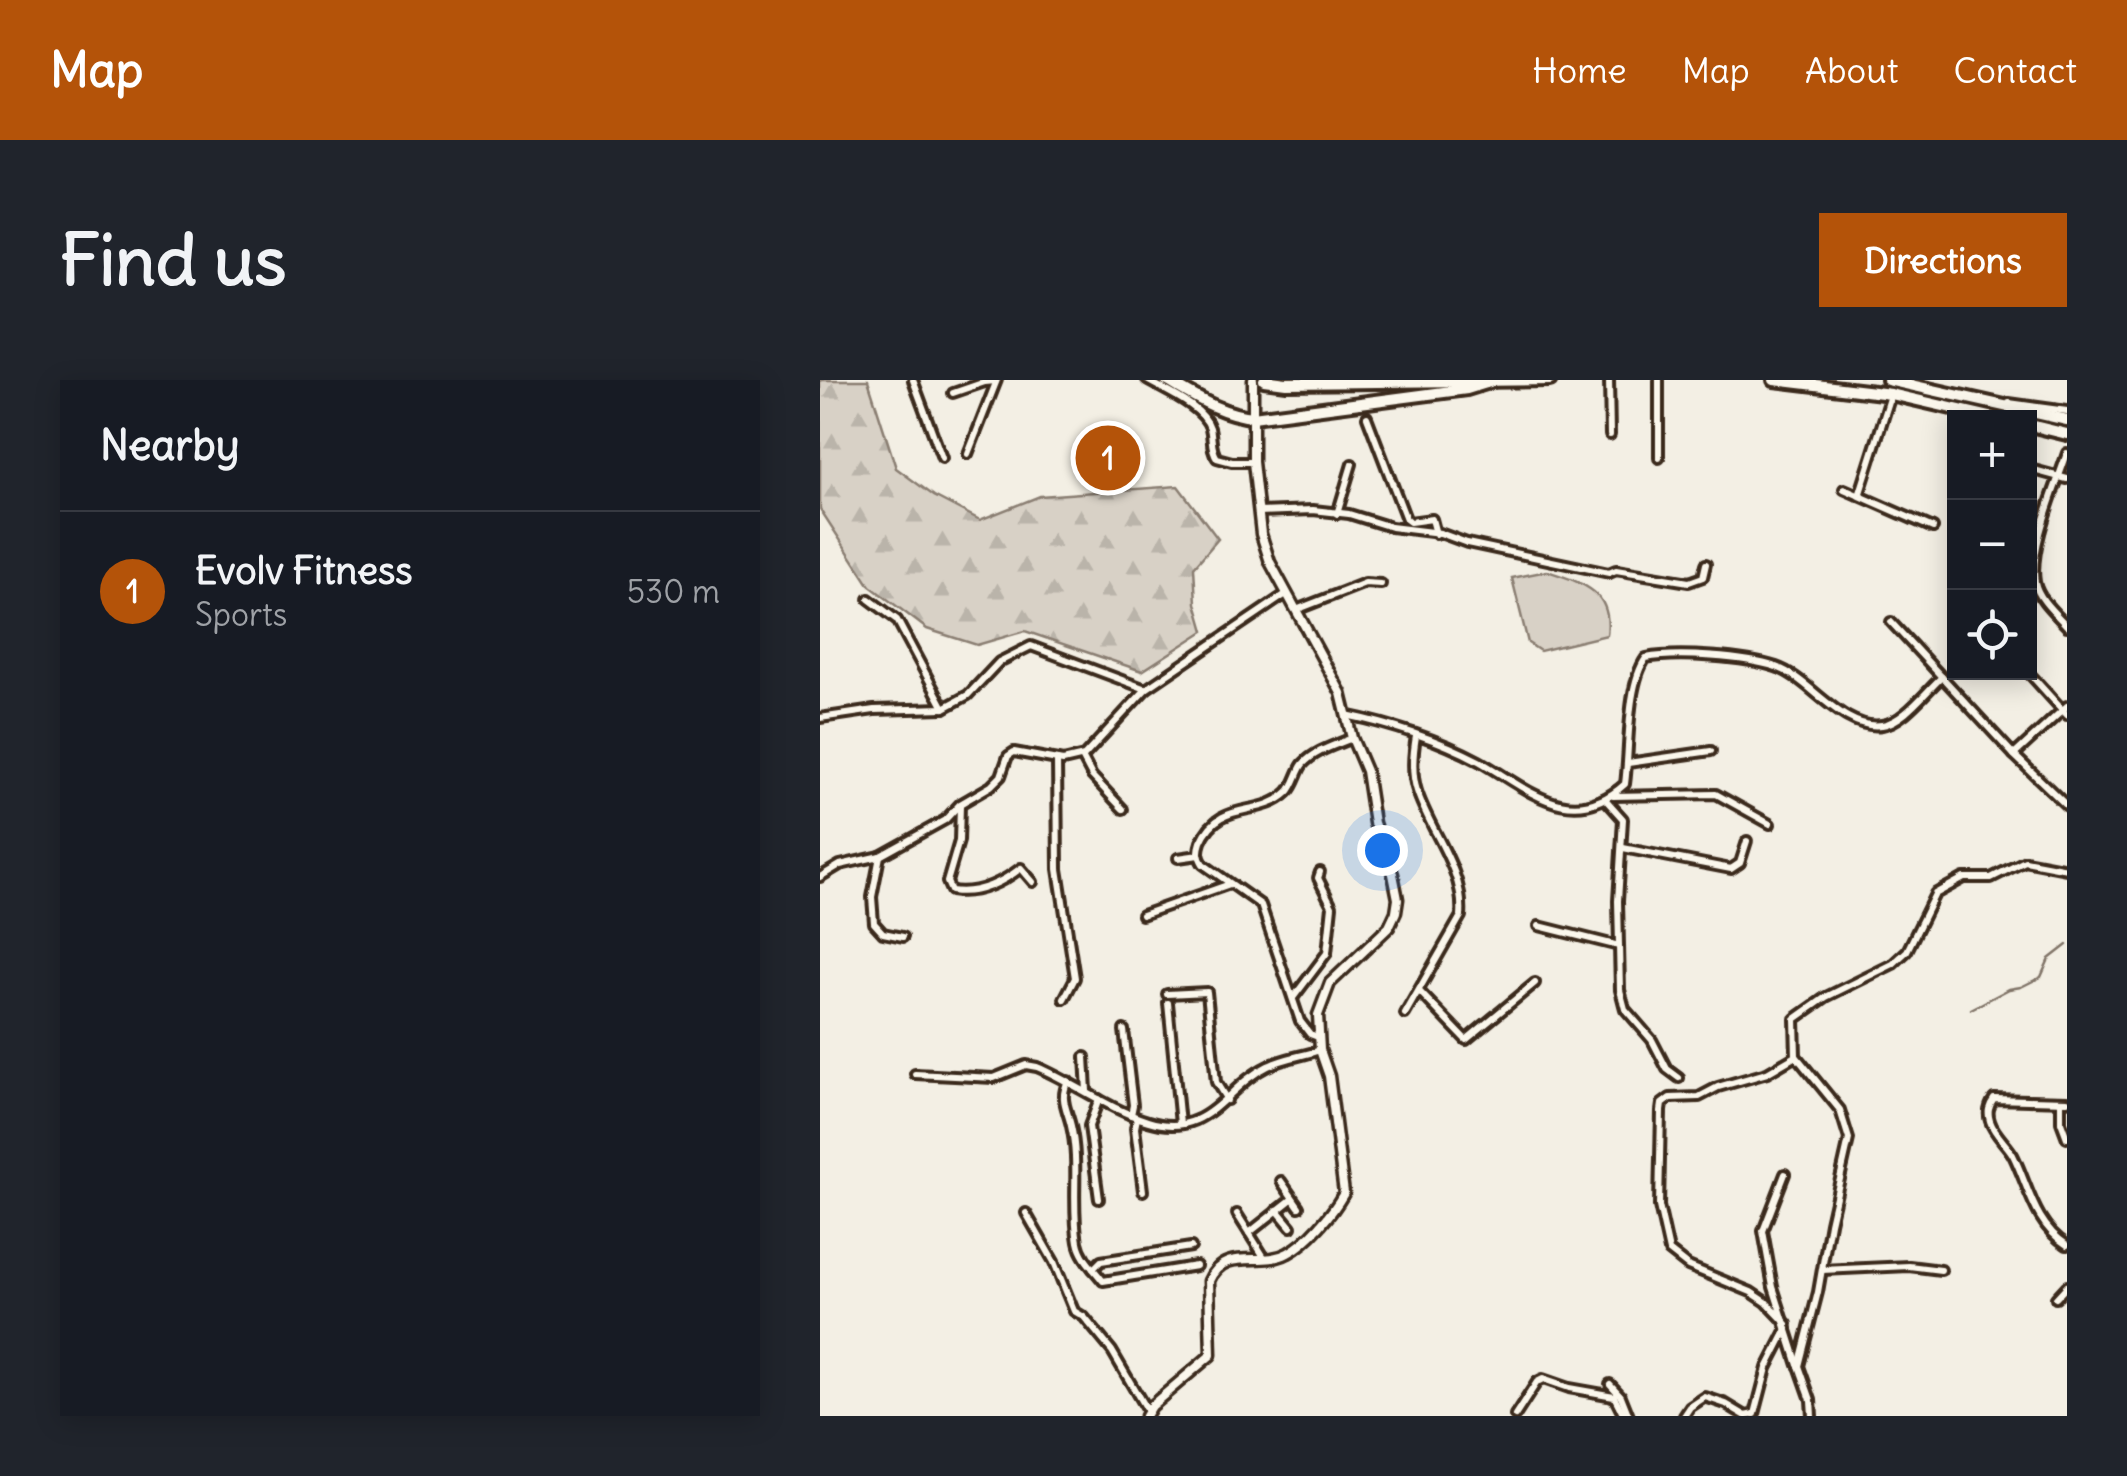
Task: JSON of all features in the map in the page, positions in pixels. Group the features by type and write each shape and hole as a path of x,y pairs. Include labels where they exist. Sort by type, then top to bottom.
{"main road":[{"path":"1166,380 1208,404 1253,418 1467,389 1493,381"},
{"path":"1264,380 1550,380"},
{"path":"1774,380 1891,394 1961,410"},
{"path":"1888,380 2067,420"},
{"path":"2037,427 2067,434"}],"street":[{"path":"912,380 942,458"},
{"path":"1147,380 1201,414 1211,430 1216,458 1253,462"},
{"path":"1026,1213 1054,1262 1074,1310 1112,1351 1146,1413 1211,1354 1209,1281 1214,1270 1230,1260 1282,1256 1293,1251 1332,1212 1346,1188 1329,1076 1320,1050 1318,1015 1330,983 1389,926 1398,899 1374,823 1366,771 1352,738 1341,694 1270,562 1258,512 1253,462 1253,380"},
{"path":"1609,380 1610,435"},
{"path":"1659,380 1659,458"},
{"path":"954,393 996,381 968,454"},
{"path":"1859,496 1891,394"},
{"path":"1994,403 2067,411"},
{"path":"1367,417 1406,519 1432,519 1436,534"},
{"path":"2067,453 2063,478 2036,553 2035,584 2067,626"},
{"path":"1337,514 1352,464"},
{"path":"2037,471 2063,478"},
{"path":"1844,489 1933,528"},
{"path":"1258,512 1313,510 1348,514 1391,527 1609,574 1616,570 1689,582 1703,577 1706,564"},
{"path":"1296,610 1365,583 1381,584"},
{"path":"820,877 840,865 880,856 945,820 960,804 991,786 1014,752 1071,762 1082,757 1146,690 1286,594"},
{"path":"869,600 896,620 944,708"},
{"path":"1891,622 2014,755 2067,806"},
{"path":"820,718 874,710 944,708 968,695 999,662 1031,646 1146,690"},
{"path":"1609,798 1625,784 1632,704 1639,667 1646,658 1662,654 1721,658 1777,667 1848,717 1880,726 1895,721 1942,677"},
{"path":"2014,755 2066,710 2036,680"},
{"path":"1346,716 1416,736 1478,762 1540,798 1579,806 1609,798 1716,794 1770,824"},
{"path":"1405,1014 1460,916 1462,898 1447,854 1416,790 1412,761 1416,736"},
{"path":"1318,1037 1310,1034 1300,1020 1261,905 1203,864 1199,847 1207,830 1224,814 1262,806 1288,792 1302,766 1316,753 1352,738"},
{"path":"1628,762 1711,751"},
{"path":"1082,757 1092,776 1123,809"},
{"path":"1057,760 1058,869 1075,978 1064,999"},
{"path":"1609,798 1623,820 1618,902 1620,990 1625,1009 1652,1040 1668,1070 1679,1078"},
{"path":"960,804 958,841 947,882 951,890 965,893 990,886 1021,868 1033,882"},
{"path":"1623,848 1730,869 1740,863 1748,840"},
{"path":"1178,858 1199,855"},
{"path":"880,856 872,897 874,923 883,932 903,937"},
{"path":"1799,1366 1849,1140 1840,1110 1796,1056 1795,1019 1826,996 1893,964 1907,951 1934,894 1964,878 1991,878 2024,860 2067,870"},
{"path":"1293,998 1327,953 1333,913 1318,878 1320,872"},
{"path":"1142,915 1232,883"},
{"path":"1540,926 1618,946"},
{"path":"1420,992 1466,1040 1535,983"},
{"path":"1180,1124 1168,998 1208,992 1216,1082 1227,1100"},
{"path":"1124,1030 1143,1191"},
{"path":"915,1074 994,1078 1026,1065 1037,1066 1134,1116 1166,1126 1214,1111 1268,1066 1320,1050"},
{"path":"1788,1326 1751,1292 1688,1266 1670,1251 1658,1206 1662,1109 1670,1098 1699,1097 1718,1087 1767,1073 1796,1056"},
{"path":"1085,1057 1088,1092"},
{"path":"1068,1082 1062,1097 1077,1171 1078,1243 1082,1255 1103,1281 1196,1266"},
{"path":"1098,1199 1089,1126 1099,1099"},
{"path":"2067,1138 2061,1122 2064,1101 1994,1099 1988,1110 1990,1124 2012,1155 2034,1208 2067,1244"},
{"path":"1785,1174 1763,1231 1773,1287 1811,1400 1812,1416"},
{"path":"1281,1182 1298,1207"},
{"path":"1249,1233 1292,1199"},
{"path":"1277,1210 1292,1227"},
{"path":"1237,1214 1264,1256"},
{"path":"1093,1269 1102,1260 1191,1247"},
{"path":"1822,1270 1909,1266 1941,1270"},
{"path":"2056,1298 2067,1286"},
{"path":"1684,1416 1706,1397 1746,1416 1755,1414 1767,1368 1788,1326"},
{"path":"1514,1416 1543,1379 1614,1396 1627,1416"},
{"path":"1610,1384 1621,1396 1627,1416"}],"green space":[{"path":"820,380 868,380 896,468 934,496 980,520 1040,496 1178,486 1218,539 1194,567 1196,603 1204,631 1142,671 1025,631 977,645 927,629 870,586 820,509"},
{"path":"1547,571 1593,591 1605,608 1607,635 1540,651 1528,643 1512,578"}],"waterway":[{"path":"1971,1009 2041,977 2049,959 2067,945"}],"place":[{"name":"Evolv Fitness","path":"1108,458"}]}
